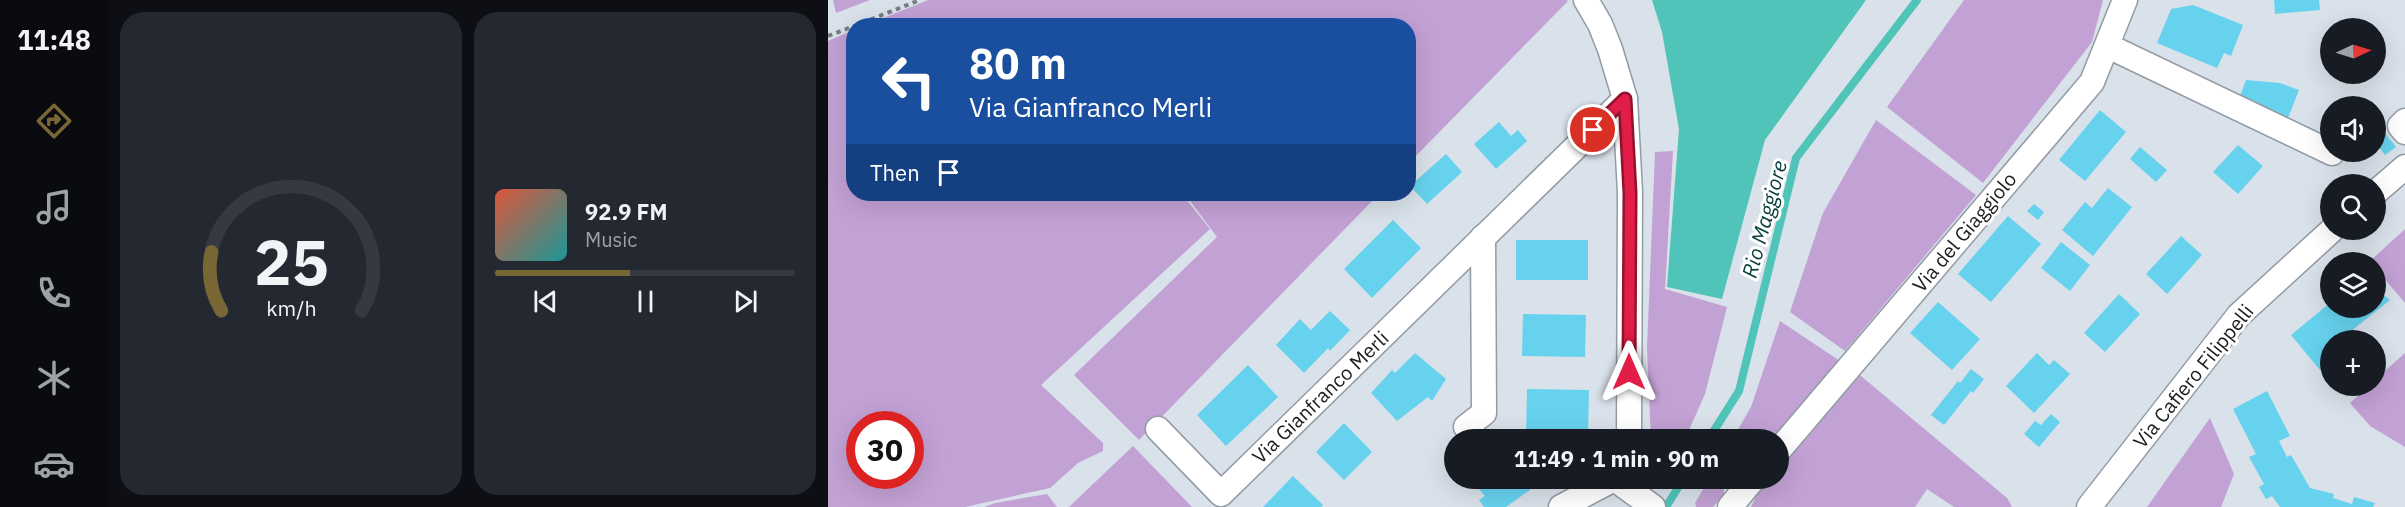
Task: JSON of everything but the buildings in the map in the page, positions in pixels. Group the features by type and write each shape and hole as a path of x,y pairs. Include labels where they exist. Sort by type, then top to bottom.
{"street":[{"path":"1586,0 1610,48 1625,99 1630,193 1629,429"},
{"name":"Via del Giaggiolo","path":"1789,438 2092,82 2125,0"},
{"path":"2108,46 2320,147"},
{"name":"Via Gianfranco Merli","path":"1158,429 1221,494 1625,99"},
{"path":"2405,121 2400,126 2405,132"},
{"path":"2386,183 2405,167"},
{"path":"1466,428 1484,413 1483,237"},
{"name":"Via Cafiero Filippelli","path":"2089,507 2239,315 2321,240"},
{"path":"1562,507 1597,489"},
{"path":"1629,489 1652,507"},
{"path":"1730,507 1745,489"}],"path":[{"path":"874,18 920,0"},
{"path":"828,36 846,29"}],"shaded area":[{"path":"833,0 870,0 836,13"},
{"path":"928,0 1568,1 1416,156 1416,18 883,18"},
{"path":"1652,0 1866,0 1765,140 1722,299 1667,287 1679,129 1662,32"},
{"path":"1964,0 2103,0 2092,42 1983,183 1887,107"},
{"path":"846,33 846,201 1187,201 1210,229 1041,385 1103,443 1103,451 1078,463 1050,488 965,507 828,507 828,41"},
{"path":"1876,120 1976,195 1845,351 1790,312 1823,213"},
{"path":"1673,151 1665,289 1727,307 1705,394 1689,429 1651,429 1647,348 1655,152"},
{"path":"1190,201 1372,201 1139,440 1074,375 1217,237"},
{"path":"2405,229 2405,303 2386,281 2386,252 2380,252"},
{"path":"1780,321 1840,361 1782,429 1738,429 1751,407"},
{"path":"2405,353 2405,447 2370,426 2350,403 2358,396 2386,396 2386,370"},
{"path":"1855,371 2007,498 2012,507 1954,507 1927,489 1915,507 1751,507 1760,489 1789,489 1789,452"},
{"path":"2210,418 2234,474 2221,507 2147,507"},
{"path":"1133,446 1192,507 1069,507"},
{"path":"1703,489 1724,489 1724,495 1713,507 1696,507 1695,503"},
{"path":"1047,494 1057,507 984,507 995,503"}],"waterway":[{"name":"Rio Maggiore","path":"1715,429 1739,391 1796,158 1917,0"},
{"name":"Rio Maggiore","path":"1666,507 1677,489"}],"route":[{"path":"1593,130 1625,99 1630,193 1629,372"}]}
